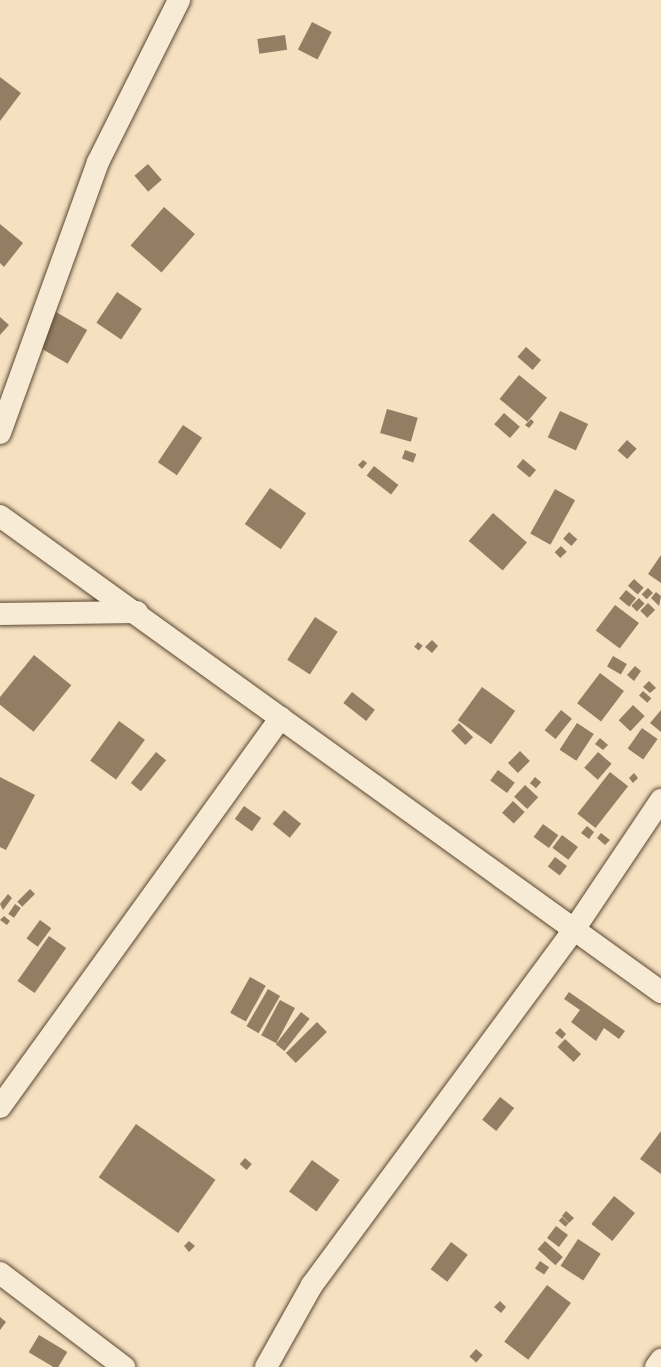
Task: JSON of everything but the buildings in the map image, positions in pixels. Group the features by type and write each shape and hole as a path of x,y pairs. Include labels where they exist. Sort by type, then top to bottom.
{"street":[{"path":"0,433 98,162 179,0"},
{"path":"0,516 137,612 573,931 661,992"},
{"path":"0,614 137,612"},
{"path":"0,1107 281,718"},
{"path":"266,1367 312,1285 573,931 661,800"},
{"path":"0,1273 124,1367"},
{"path":"656,1367 661,1360"}]}
